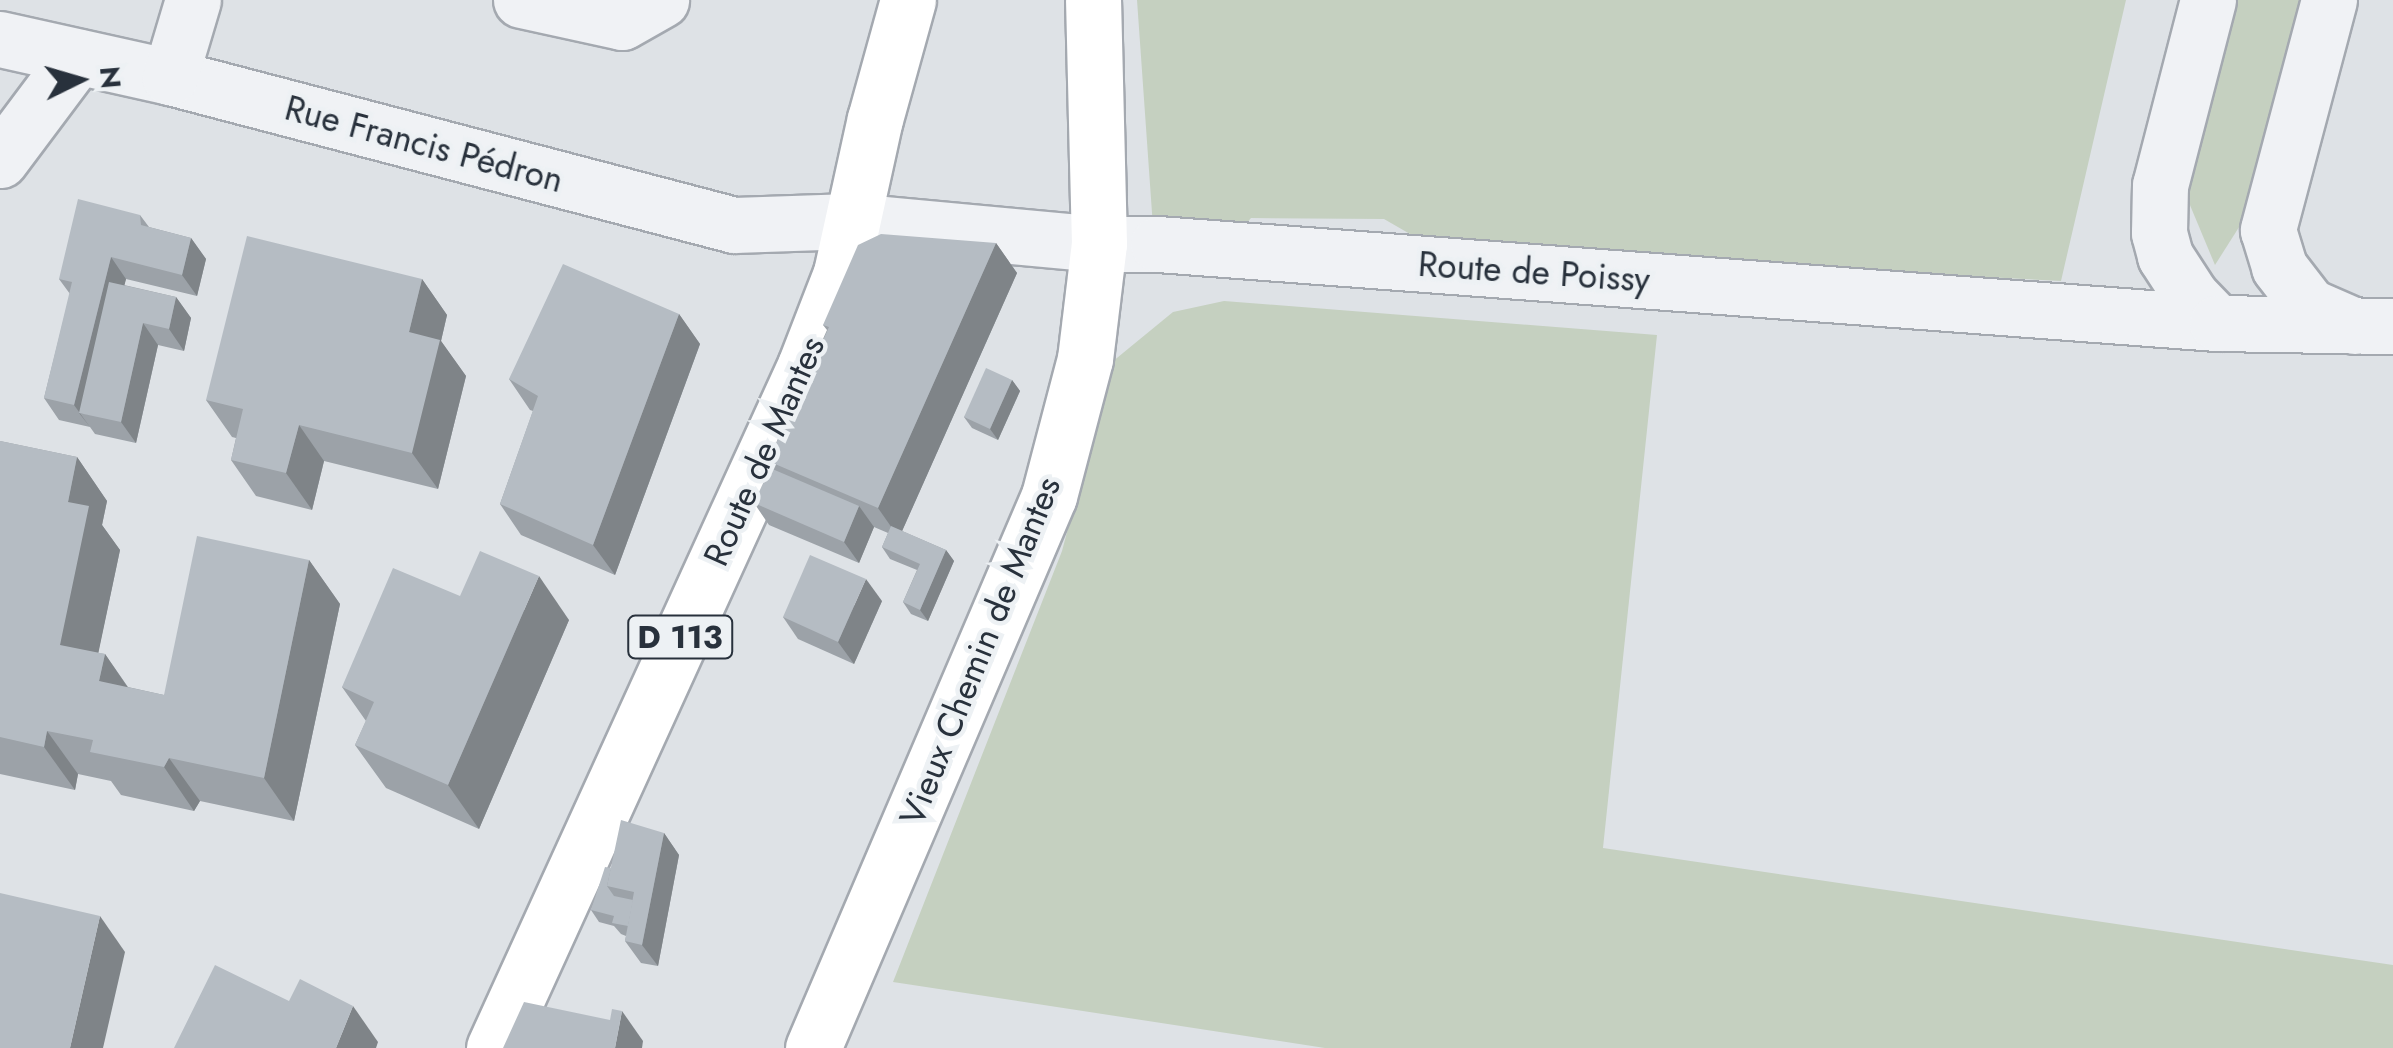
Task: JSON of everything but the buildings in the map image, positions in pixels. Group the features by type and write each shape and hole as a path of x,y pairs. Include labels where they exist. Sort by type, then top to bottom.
{"main road":[{"name":"Route de Mantes","path":"494,1048 805,366 842,273 851,221 908,0"},
{"name":"Vieux Chemin de Mantes","path":"813,1048 1048,496 1085,359 1099,244 1092,0"}],"street":[{"path":"170,77 193,0"},
{"path":"521,0 622,22 661,0"},
{"path":"2208,0 2160,185 2159,233 2165,256 2182,283 2217,323"},
{"name":"Route de Poissy","path":"2328,0 2268,230 2280,268 2309,306 2374,326"},
{"name":"Rue Francis Pédron","path":"0,39 170,77 734,225 851,221"},
{"path":"0,160 78,57"},
{"name":"Route de Poissy","path":"851,221 1099,244 1158,244 2217,323 2374,326"}],"green space":[{"path":"1137,0 2126,0 2061,281 1436,249 1384,219 1251,218 1231,242 1153,227"},
{"path":"2228,0 2306,0 2248,213 2215,265 2182,186"},
{"path":"1224,301 1657,335 1603,848 2393,965 2393,1048 1325,1048 893,982 1062,551 1112,362 1173,312"}]}
